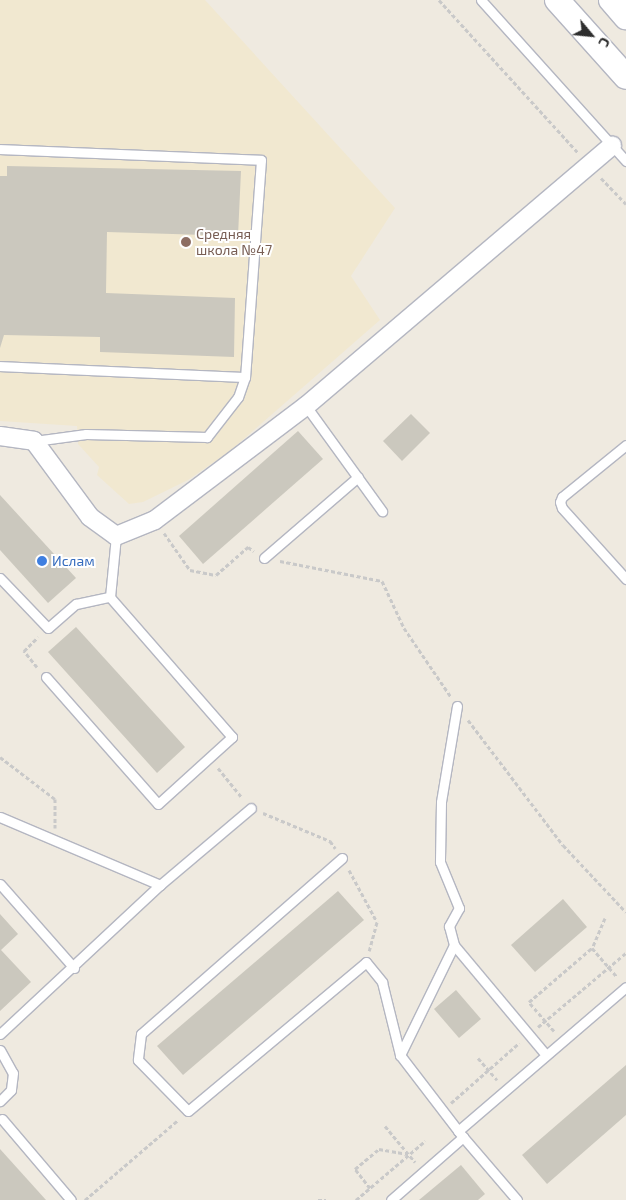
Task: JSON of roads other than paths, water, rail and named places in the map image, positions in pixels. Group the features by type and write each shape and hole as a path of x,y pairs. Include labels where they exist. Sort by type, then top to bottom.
{"street":[{"path":"557,0 626,78"},
{"path":"611,0 626,16"},
{"path":"0,436 34,441 90,517 116,536 156,520 306,406 612,146"}],"lane":[{"path":"481,0 626,161"},
{"path":"0,149 261,160 245,376 238,397 207,437 86,434 34,441"},
{"path":"0,366 245,376"},
{"path":"306,406 382,511"},
{"path":"626,445 562,497 560,502 562,508 626,579"},
{"path":"264,558 358,478"},
{"path":"46,677 158,804 232,737 110,597 116,536"},
{"path":"0,578 48,628 76,604 110,597"},
{"path":"457,706 441,802 440,862 459,908 449,926 454,945 546,1055"},
{"path":"0,1034 74,968 160,885 251,808"},
{"path":"0,817 54,838 160,885"},
{"path":"342,858 141,1034 138,1060 188,1111 366,962 382,982 400,1055 461,1134 517,1200"},
{"path":"0,884 74,968"},
{"path":"400,1055 454,945"},
{"path":"391,1200 506,1090 626,987"},
{"path":"0,1050 12,1073 10,1090 0,1101"},
{"path":"2,1119 71,1200"}],"place":[{"name":"Средняя школа №47","path":"186,242"},
{"name":"Ислам","path":"42,561"}]}
